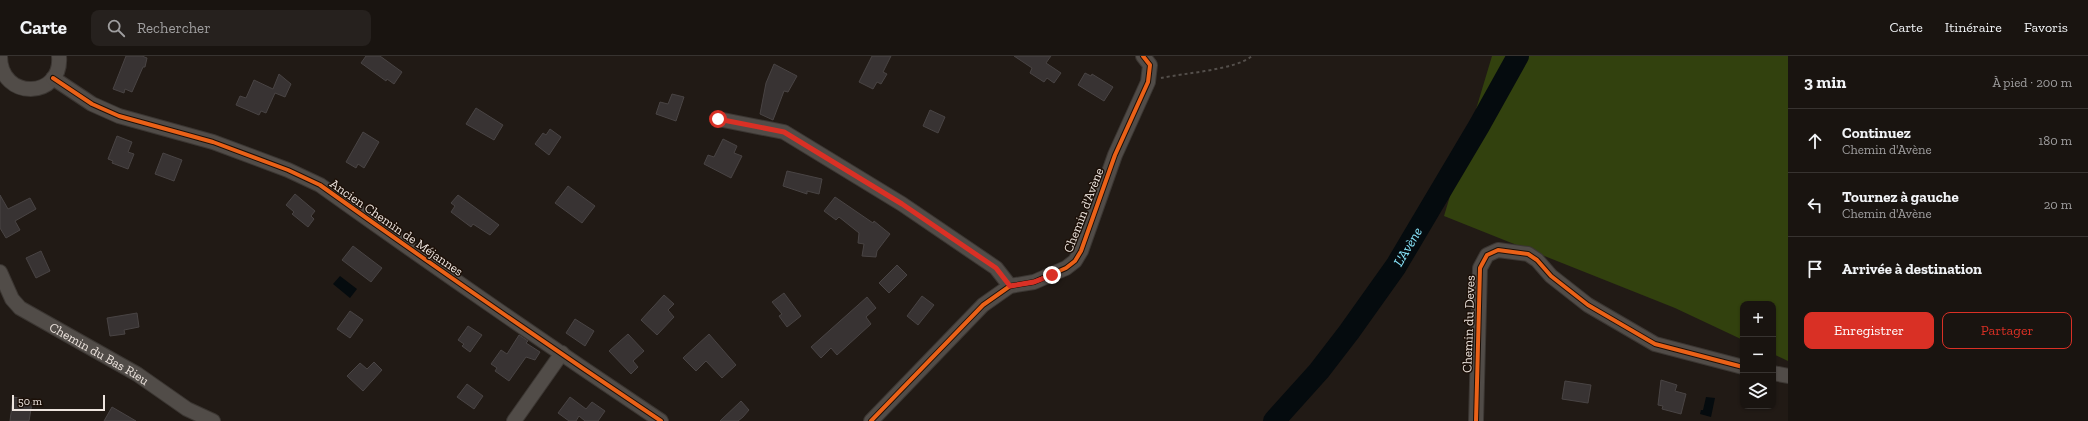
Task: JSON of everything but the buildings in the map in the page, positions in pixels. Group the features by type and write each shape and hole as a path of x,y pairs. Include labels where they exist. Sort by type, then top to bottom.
{"street":[{"path":"0,56 3,73 9,81 17,87 27,90 37,89 46,85 53,78 58,70 59,56"},
{"name":"Chemin d'Avène","path":"870,421 983,305 1010,286 1034,282 1052,275 1075,261 1115,155 1148,82 1150,65 1143,56"},
{"name":"Ancien Chemin de Méjannes","path":"53,78 92,104 119,116 213,142 288,170 320,185 514,323 562,353 661,421"},
{"path":"718,119 784,132 902,204 996,268 1010,286"},
{"name":"Chemin du Deves","path":"1476,421 1480,268 1487,255 1498,250 1528,254 1551,276 1588,305 1655,344 1740,365"},
{"name":"Chemin du Bas Rieu","path":"0,272 12,299 20,308 137,374 187,409 213,421"},
{"path":"514,421 562,353"},
{"path":"1776,374 1788,376"}],"path":[{"path":"1148,82 1224,66 1248,59 1252,56"}],"green space":[{"path":"1492,56 1788,56 1788,361 1776,355 1776,301 1740,301 1740,339 1675,308 1444,216"}],"shaded area":[{"path":"340,276 357,289 350,298 333,284"},
{"path":"1706,397 1715,398 1711,417 1700,414 1701,410 1703,410"}],"waterway":[{"name":"L'Avène","path":"1274,421 1319,371 1396,266 1479,126 1518,56"}],"cycle path":[{"path":"871,421 983,305 1010,286 1034,282 1066,268 1075,261 1081,251 1115,155 1148,82 1150,65 1143,56"},
{"path":"53,78 92,104 119,116 213,142 288,170 320,185 489,304 661,421"},
{"path":"1476,421 1480,268 1487,255 1498,250 1528,254 1537,260 1551,276 1588,305 1655,344 1740,366"}],"route":[{"path":"718,119 784,132 902,204 996,268 1010,286 1034,282 1052,275"}]}
